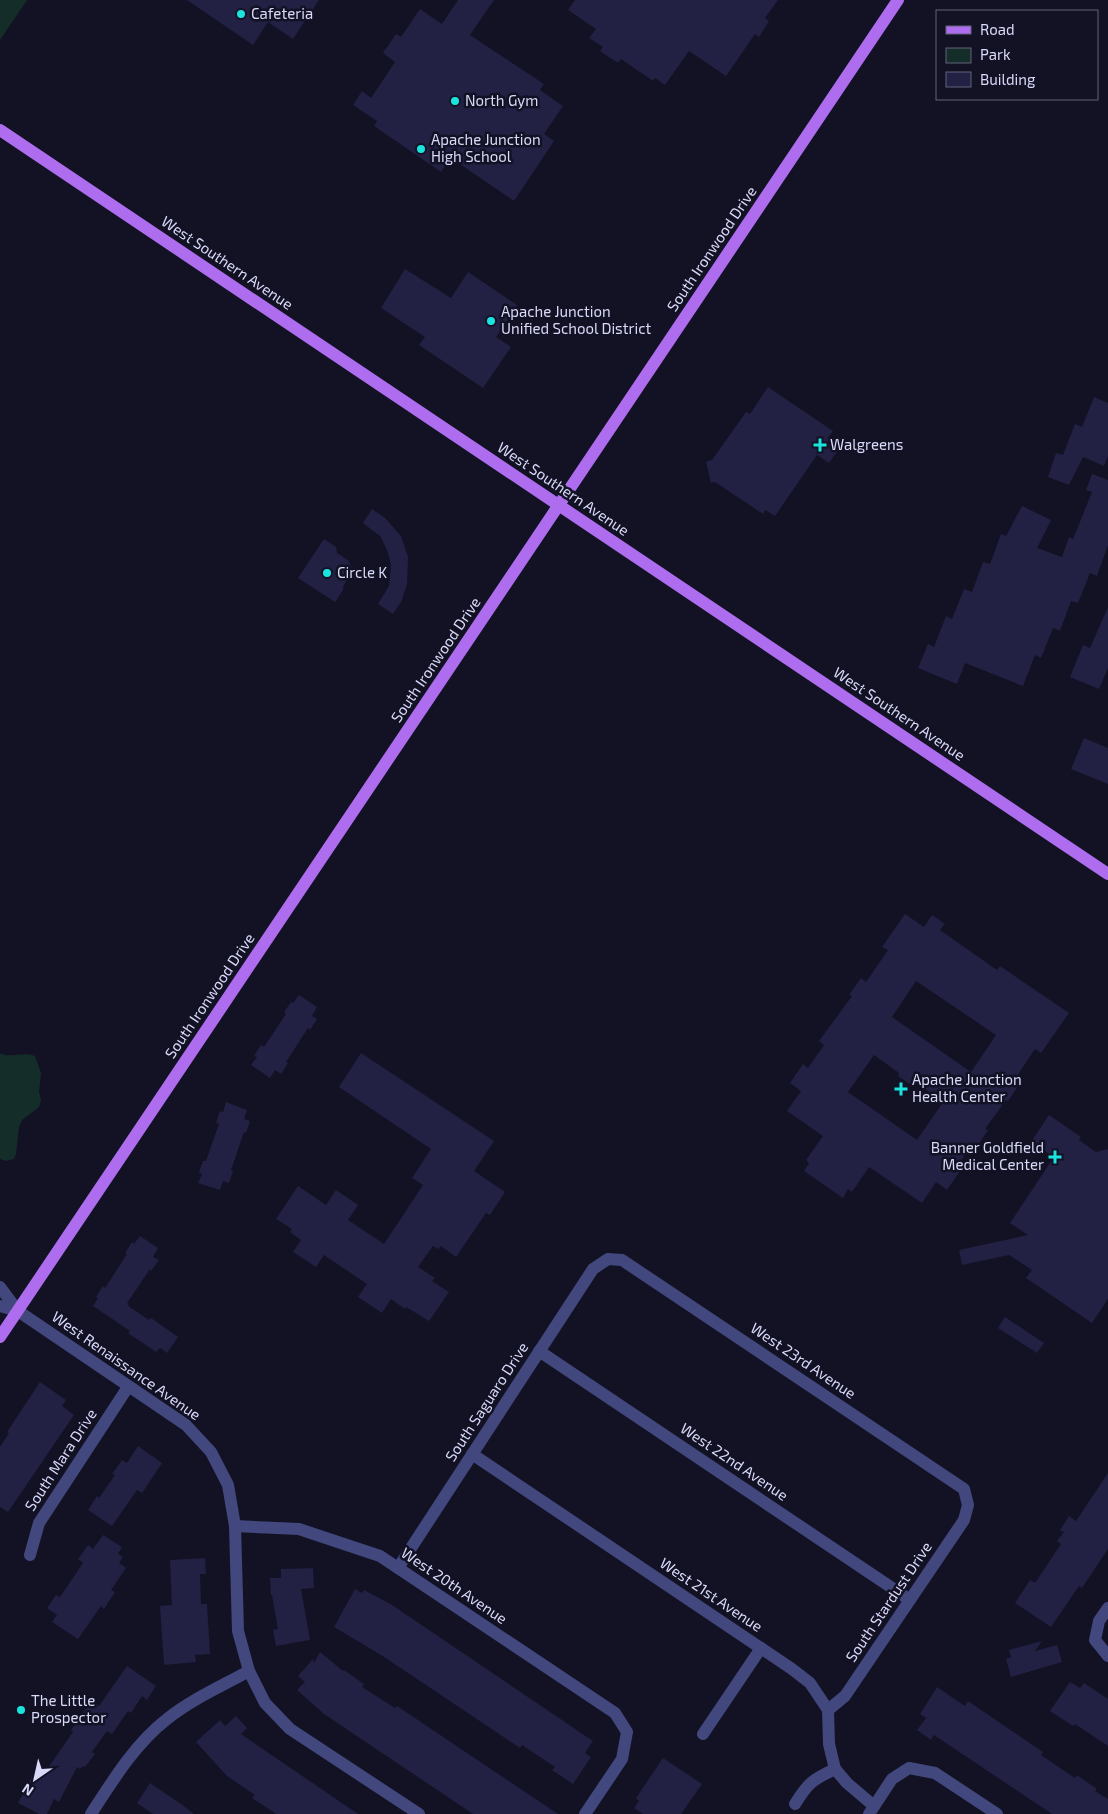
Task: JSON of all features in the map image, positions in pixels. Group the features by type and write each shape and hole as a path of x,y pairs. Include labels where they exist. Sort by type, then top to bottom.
{"main road":[{"name":"South Ironwood Drive","path":"0,1337 898,0"},
{"name":"West Southern Avenue","path":"0,130 1108,874"}],"street":[{"name":"South Saguaro Drive","path":"398,1568 593,1268 608,1259"},
{"name":"West 23rd Avenue","path":"608,1259 622,1260 964,1489 968,1505"},
{"path":"0,1288 18,1311"},
{"path":"0,1306 18,1311"},
{"name":"West Renaissance Avenue","path":"18,1311 186,1425 211,1452 228,1485 235,1526 238,1631 250,1671 265,1703 290,1729 418,1814"},
{"name":"West 22nd Avenue","path":"539,1351 910,1600"},
{"name":"South Mara Drive","path":"30,1555 39,1523 128,1387"},
{"name":"West 21st Avenue","path":"472,1454 761,1648 810,1684 828,1710"},
{"name":"South Stardust Drive","path":"828,1710 846,1696 964,1520 968,1505"},
{"name":"West 20th Avenue","path":"235,1526 298,1529 380,1556 615,1713 627,1732 622,1759 585,1814"},
{"path":"1108,1608 1099,1621 1095,1640 1108,1656"},
{"path":"703,1734 761,1648"},
{"path":"91,1814 117,1774 138,1748 167,1719 193,1701 250,1671"},
{"path":"828,1710 829,1744 835,1770 872,1810 892,1780 909,1768 935,1773 997,1814"},
{"path":"794,1804 807,1786 815,1779 835,1770"}],"green space":[{"path":"0,0 27,0 0,40"},
{"path":"0,1053 4,1055 25,1054 35,1056 41,1073 39,1092 41,1100 39,1107 22,1120 19,1127 16,1154 14,1159 6,1161 0,1159"}],"building":[{"name":"Cafeteria","path":"187,0 319,0 293,39 268,22 253,45"},
{"name":"North Gym","path":"458,0 494,0 470,35 544,84 540,90 563,106 544,134 554,141 514,201 451,158 441,172 374,126 377,121 353,105 362,91 371,98 395,62 383,53 396,34 401,37 420,9 442,24"},
{"path":"575,0 778,0 765,18 769,21 759,37 755,34 726,76 689,51 665,85 655,78 653,81 621,59 618,63 600,51 603,47 589,38 596,29 568,10"},
{"path":"405,269 451,298 468,272 517,305 496,337 511,347 483,388 419,345 425,337 381,308"},
{"name":"Walgreens","path":"768,387 833,431 828,438 841,446 829,463 817,455 775,516 765,510 763,514 715,482 711,483 706,462 712,460 746,412 750,414"},
{"path":"1094,397 1108,403 1108,456 1104,466 1083,457 1069,485 1048,477 1056,453 1063,455 1075,424 1082,427"},
{"path":"1092,474 1108,480 1108,545 1097,576 1090,573 1078,603 1071,601 1060,631 1053,628 1041,658 1035,655 1023,686 965,663 957,684 918,668 928,644 934,647 946,616 952,619 964,589 972,592 983,562 990,564 1001,534 1006,536 1022,506 1051,520 1037,548 1062,557 1069,537 1073,539 1092,492 1086,490"},
{"name":"Circle K","path":"372,509 385,518 401,536 408,557 407,584 401,602 393,614 378,604 389,586 391,565 381,537 363,523"},
{"name":"Circle K","path":"324,539 336,547 337,553 349,561 352,570 335,602 298,578"},
{"path":"1108,607 1108,668 1099,689 1070,677 1083,645 1090,648"},
{"path":"1084,738 1108,748 1108,784 1071,769"},
{"path":"905,914 924,927 932,915 945,924 940,930 997,970 1000,966 1069,1013 1041,1053 1035,1049 1013,1082 1019,1085 985,1129 988,1130 977,1147 972,1144 956,1168 960,1171 947,1190 936,1182 922,1203 869,1167 852,1192 848,1189 843,1198 804,1171 809,1163 806,1160 823,1136 787,1111 801,1091 790,1083 803,1064 808,1068 824,1045 819,1041 852,996 849,995 861,978 866,982 888,950 882,947","holes":["916,981 996,1035 971,1072 892,1017","874,1055 899,1073 898,1076 914,1087 917,1083 943,1102 917,1140 848,1092"]},
{"path":"299,995 317,1007 312,1016 317,1019 310,1030 308,1028 286,1062 288,1063 281,1074 275,1070 270,1078 251,1065 257,1057 254,1056 261,1045 264,1047 286,1014 284,1012"},
{"path":"361,1053 494,1141 474,1171 505,1192 490,1215 486,1213 456,1257 441,1246 438,1249 433,1246 418,1267 435,1278 432,1281 449,1292 429,1321 406,1307 405,1309 391,1299 382,1313 358,1297 367,1284 324,1255 316,1267 293,1252 301,1240 290,1232 292,1229 276,1219 298,1186 326,1205 336,1190 358,1205 348,1220 384,1244 423,1185 412,1178 431,1149 339,1087"},
{"path":"226,1102 247,1110 244,1119 250,1121 246,1133 244,1132 231,1170 233,1171 229,1183 223,1181 220,1190 198,1183 202,1174 199,1172 203,1161 206,1161 219,1124 216,1123 220,1111 223,1112"},
{"path":"1049,1115 1081,1137 1079,1140 1096,1152 1108,1149 1108,1299 1092,1323 1026,1278 1032,1270 1009,1255 962,1265 959,1250 1028,1235 1010,1223 1054,1157 1031,1142"},
{"path":"140,1236 158,1248 153,1257 159,1260 151,1271 150,1269 127,1303 129,1304 128,1306 149,1320 151,1318 178,1337 167,1353 160,1348 156,1352 128,1333 130,1331 93,1306 98,1298 96,1297 103,1286 105,1288 127,1254 125,1253 132,1242 134,1244"},
{"path":"1005,1317 1044,1343 1037,1353 998,1328"},
{"path":"40,1382 66,1400 62,1406 74,1415 8,1512 0,1507 0,1447 9,1433 7,1432"},
{"path":"138,1446 162,1463 142,1493 137,1490 112,1526 88,1510 115,1475 112,1474 122,1460 127,1463"},
{"path":"1108,1473 1108,1549 1082,1588 1079,1586 1051,1627 1015,1603 1030,1580 1035,1583 1061,1544 1057,1541 1064,1532 1060,1530 1069,1516 1076,1521"},
{"path":"103,1535 122,1547 118,1554 123,1557 119,1563 126,1568 111,1590 115,1592 104,1609 101,1606 78,1639 52,1622 57,1615 47,1608 56,1595 60,1597 83,1563 78,1559 88,1545 93,1549"},
{"path":"205,1558 206,1574 200,1574 201,1604 207,1604 210,1654 195,1655 196,1662 164,1665 160,1606 172,1605 170,1560"},
{"path":"313,1568 314,1588 301,1589 310,1640 276,1646 273,1630 278,1629 271,1595 270,1578 281,1578 281,1569"},
{"path":"355,1589 362,1593 364,1590 392,1605 593,1741 585,1753 591,1757 573,1784 552,1770 555,1767 522,1745 520,1748 381,1655 334,1627"},
{"path":"1042,1641 1035,1651 1057,1645 1062,1662 1011,1677 1006,1659 1011,1657 1009,1650"},
{"path":"320,1652 343,1671 364,1684 362,1687 395,1708 397,1706 558,1814 473,1814 324,1714 297,1690 305,1682 298,1676 313,1659 314,1663"},
{"path":"127,1666 156,1686 147,1700 142,1696 131,1713 128,1711 112,1734 107,1731 92,1752 95,1754 85,1767 83,1766 80,1769 77,1767 59,1802 54,1799 47,1814 39,1814 18,1803 35,1771 43,1775 73,1732 71,1730 92,1700 99,1706"},
{"path":"1070,1682 1080,1688 1084,1683 1108,1699 1108,1746 1075,1724 1073,1726 1050,1711"},
{"path":"937,1687 965,1706 968,1701 1043,1752 1041,1755 1075,1778 1077,1775 1097,1789 1095,1791 1108,1799 1108,1814 1052,1814 934,1735 931,1740 917,1730 926,1718 920,1714"},
{"path":"236,1716 247,1728 241,1734 358,1814 276,1814 252,1798 255,1795 227,1776 196,1742 220,1720 225,1726"},
{"path":"663,1758 702,1784 681,1814 643,1814 634,1808 639,1801 636,1798"},
{"path":"150,1783 194,1814 153,1814 137,1803"}],"place":[{"name":"Cafeteria","path":"241,14"},
{"name":"North Gym","path":"455,101"},
{"name":"Apache Junction High School","path":"421,149"},
{"name":"Apache Junction Unified School District","path":"491,321"},
{"name":"Walgreens","path":"820,445"},
{"name":"Circle K","path":"327,573"},
{"name":"Apache Junction Health Center","path":"901,1089"},
{"name":"Banner Goldfield Medical Center","path":"1055,1157"},
{"name":"The Little Prospector","path":"21,1710"}]}
